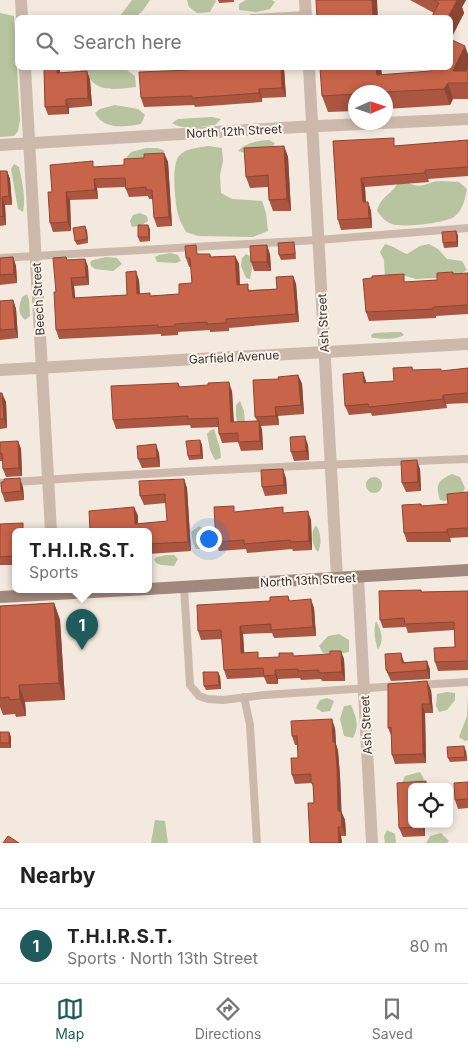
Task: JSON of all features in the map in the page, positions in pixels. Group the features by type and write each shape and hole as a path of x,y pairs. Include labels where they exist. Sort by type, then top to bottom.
{"main road":[{"name":"North 13th Street","path":"152,589 468,570"},
{"name":"North 13th Street","path":"0,597 36,593"}],"street":[{"path":"21,0 22,15"},
{"path":"305,0 306,15"},
{"name":"Beech Street","path":"25,70 51,528"},
{"name":"Ash Street","path":"308,70 336,578"},
{"name":"North 12th Street","path":"0,145 468,119"},
{"name":"Garfield Avenue","path":"0,370 468,344"},
{"name":"Ash Street","path":"358,577 372,843"}],"lane":[{"path":"0,258 318,240 468,228"},
{"path":"0,483 330,464 468,459"},
{"path":"184,587 190,685 199,696 223,700 402,686"},
{"path":"411,685 468,682"},
{"path":"244,697 250,725 257,843"}],"green space":[{"path":"132,0 150,0 142,12 138,15 121,15"},
{"path":"187,0 216,1 210,12 197,13 189,7"},
{"path":"246,0 272,0 275,2 270,9 256,12 239,10 239,4"},
{"path":"0,13 14,16 15,70 17,70 20,120 18,131 14,136 0,137"},
{"path":"80,70 127,70 135,76 136,87 104,88 82,74"},
{"path":"115,105 138,109 145,115 141,124 129,126 109,125 103,122 95,113 100,109"},
{"path":"212,117 221,119 215,125 199,127 182,127 172,123 178,119"},
{"path":"269,140 275,143 271,151 252,155 238,151 248,144"},
{"path":"208,146 222,148 221,193 232,199 262,201 266,213 268,231 253,237 198,236 186,232 179,218 176,201 175,167 179,156 185,151"},
{"path":"146,148 158,148 165,151 157,157 131,162 126,158 131,152"},
{"path":"14,164 19,167 24,195 23,212 18,209 11,169"},
{"path":"405,181 421,186 437,181 459,182 467,189 460,211 454,217 433,223 397,225 390,223 383,219 377,211 383,199 398,183"},
{"path":"140,213 147,216 148,221 140,226 132,227 130,221 133,215"},
{"path":"385,244 407,254 420,246 429,244 438,249 447,259 462,261 467,270 459,275 437,278 416,279 405,276 385,279 384,260 380,252"},
{"path":"170,253 178,255 181,261 176,263 157,262 155,257"},
{"path":"246,254 251,257 252,269 250,279 246,278 241,266 242,258"},
{"path":"106,257 117,258 122,264 113,271 95,269 91,266 90,262 93,260"},
{"path":"27,294 30,316 25,320 21,315 20,306 22,297"},
{"path":"401,332 404,335 388,339 372,338 371,335 374,333"},
{"path":"240,401 244,411 245,423 238,426 236,405"},
{"path":"214,429 221,458 215,460 210,450 207,434"},
{"path":"452,474 460,477 465,488 462,495 445,501 440,500 439,484 444,478"},
{"path":"374,477 380,479 382,485 380,491 374,493 368,491 366,485 368,479"},
{"path":"316,525 320,538 318,552 312,539"},
{"path":"199,526 206,531 209,541 203,549 196,549 191,532"},
{"path":"166,555 174,555 178,559 174,566 156,563 154,559"},
{"path":"376,621 382,636 378,650 375,636"},
{"path":"339,634 349,640 349,652 333,655 323,653 319,646 328,636"},
{"path":"455,693 455,700 447,710 439,712 436,706 437,694"},
{"path":"468,695 468,740 465,741 459,737 467,716"},
{"path":"327,698 334,701 330,711 322,712 316,708 320,700"},
{"path":"351,705 357,725 353,738 344,736 340,719 344,706"},
{"path":"420,772 424,779 421,783 408,783 408,786 401,785 405,776"},
{"path":"155,820 165,821 168,843 151,843"},
{"path":"387,830 395,834 396,843 385,843 384,836"},
{"path":"441,833 449,841 447,843 426,843 430,836"}],"building":[{"path":"316,0 372,0 373,15 317,15"},
{"path":"434,0 457,0 450,15 433,15 439,3"},
{"path":"453,40 465,46 453,71 468,71 468,83 448,83 444,89 393,92 393,85 348,85 348,94 322,96 320,70 376,70 377,75 453,70"},
{"path":"44,70 57,70 57,73 87,71 88,98 66,99 66,106 45,107"},
{"path":"281,70 282,88 259,89 259,93 192,98 192,96 141,98 139,72"},
{"path":"394,138 394,146 468,140 468,167 425,170 425,173 361,178 363,202 368,202 369,218 338,220 333,141"},
{"path":"284,146 287,199 269,200 268,175 246,177 244,148"},
{"path":"164,153 169,217 154,218 152,190 146,190 146,187 126,189 125,178 94,179 95,190 66,192 68,222 50,223 48,192 52,192 50,165 93,161 93,167 124,165 124,159 144,158 144,154"},
{"path":"0,171 7,171 9,196 2,197 3,216 0,217"},
{"path":"138,225 148,225 149,237 138,237"},
{"path":"85,226 87,239 75,241 73,228"},
{"path":"456,231 457,242 443,243 442,232"},
{"path":"294,242 295,254 279,255 278,243"},
{"path":"196,245 197,254 210,254 210,257 235,256 237,285 248,284 248,291 277,289 276,277 293,276 296,314 226,319 226,323 207,324 207,322 158,327 158,325 56,330 54,292 56,292 53,258 66,257 67,260 85,259 86,277 71,278 73,298 127,295 126,272 136,271 137,294 150,293 150,296 179,294 179,284 192,283 190,258 186,258 185,246"},
{"path":"267,245 267,262 251,262 250,246"},
{"path":"13,257 14,274 0,275 0,258"},
{"path":"453,272 453,274 468,273 468,305 433,307 433,309 366,312 363,279 372,278 372,276 404,274 404,282 437,280 437,273"},
{"path":"13,300 15,329 0,330 0,301"},
{"path":"412,367 412,370 441,369 441,371 468,368 468,393 443,395 443,399 369,407 368,404 345,406 343,374 363,372 364,383 394,381 393,368"},
{"path":"298,375 301,405 275,407 276,416 255,417 253,380 279,379 278,377"},
{"path":"229,382 231,422 259,421 260,441 238,442 238,433 219,434 218,418 188,419 188,416 113,420 111,386 178,383 179,387"},
{"path":"0,393 2,393 4,419 0,419"},
{"path":"305,436 306,451 291,452 290,437"},
{"path":"200,440 201,455 188,456 186,441"},
{"path":"18,441 19,468 3,469 0,442"},
{"path":"156,444 157,458 138,459 137,446"},
{"path":"417,460 418,482 402,483 401,461"},
{"path":"283,469 284,485 262,487 261,470"},
{"path":"20,478 21,491 2,493 1,482 4,482 4,479"},
{"path":"184,479 188,542 152,544 152,528 90,528 89,511 134,507 135,524 167,521 165,494 140,496 139,481"},
{"path":"468,492 468,528 447,529 447,532 404,533 402,505 448,504 447,494"},
{"path":"234,506 234,512 283,507 283,513 308,511 309,541 290,542 290,540 244,544 244,540 216,542 214,507"},
{"path":"23,523 23,528 12,528 12,556 0,557 0,524"},
{"path":"421,590 421,592 468,591 468,661 435,662 434,648 455,647 454,622 405,624 404,618 380,620 379,591"},
{"path":"288,596 289,601 311,599 313,627 271,630 271,624 240,626 241,653 258,652 258,658 279,657 279,653 293,653 293,656 330,654 330,651 341,651 342,672 319,673 319,670 298,671 298,669 275,670 275,675 264,676 263,668 224,670 221,630 198,631 197,605 270,601 270,597"},
{"path":"54,603 59,683 19,685 20,699 0,698 0,606"},
{"path":"401,653 402,663 427,661 427,670 388,673 386,670 385,654"},
{"path":"203,672 218,672 219,685 204,686"},
{"path":"427,681 430,704 422,704 423,754 392,755 391,727 388,728 388,684"},
{"path":"332,719 337,767 338,811 341,811 342,827 338,827 339,843 310,843 308,803 314,803 313,783 311,783 311,774 292,775 291,758 298,758 297,736 292,736 291,721"},
{"path":"0,732 9,732 9,743 0,743"},
{"path":"464,746 465,757 448,758 447,747"},
{"path":"426,781 426,783 408,783 408,828 399,828 397,783"},
{"path":"468,782 468,799 455,800 454,783"},
{"path":"8,836 19,843 3,843"}],"place":[{"name":"T.H.I.R.S.T.","path":"82,650"}]}
